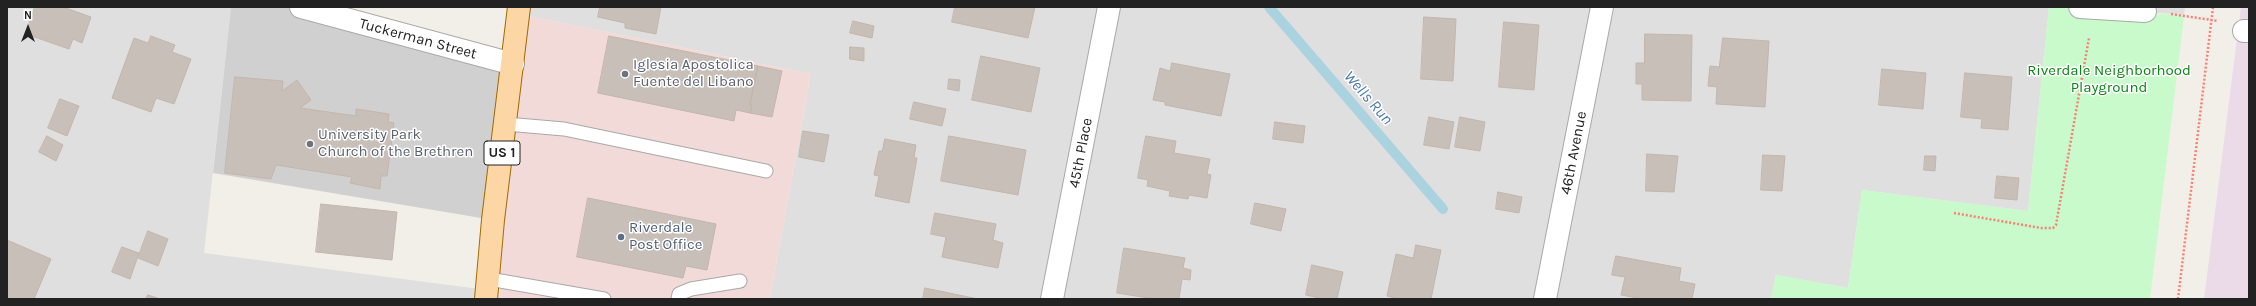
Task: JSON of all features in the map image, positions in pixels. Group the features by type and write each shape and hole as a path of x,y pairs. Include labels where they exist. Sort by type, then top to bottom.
{"main road":[{"name":"US 1","path":"487,289 493,220 506,124 519,7"}],"street":[{"name":"Tuckerman Street","path":"300,7 336,12 513,64"},
{"name":"45th Place","path":"1052,299 1109,7"},
{"name":"46th Avenue","path":"1545,299 1602,7"},
{"path":"2080,7 2145,11"}],"lane":[{"path":"506,124 564,129 766,171"},
{"path":"678,299 679,294 691,289 740,281"},
{"path":"487,289 604,299"}],"path":[{"path":"2178,299 2213,7"},
{"path":"2145,11 2212,18 2247,31"},
{"path":"1954,213 2041,228 2053,228 2056,225 2089,38"}],"shaded area":[{"path":"7,7 231,7 204,253 487,290 486,299 7,299"},
{"path":"231,7 303,7 513,64 493,220 213,173"},
{"path":"519,7 2049,7 2028,211 1862,190 1848,288 1776,275 1771,299 770,299 811,74 519,14"},
{"path":"2088,7 2185,7 2184,15"},
{"path":"2241,7 2249,7 2249,299 2204,299"},
{"path":"519,14 811,74 770,299 486,299"}],"green space":[{"name":"Riverdale Neighborhood Playground","path":"2049,7 2085,7 2184,16 2150,299 1771,299 1776,275 1848,288 1862,190 2028,211"}],"building":[{"path":"35,7 63,7 91,17 82,43 73,39 69,49 26,34"},
{"path":"600,7 661,7 656,34 625,28 625,23 598,17"},
{"path":"955,7 1035,7 1028,38 952,22"},
{"path":"1424,17 1456,19 1453,81 1421,79"},
{"path":"853,21 874,26 872,38 850,33"},
{"path":"1504,22 1539,25 1534,90 1499,87"},
{"path":"1645,34 1692,35 1691,101 1642,100 1642,84 1636,84 1636,63 1644,63"},
{"path":"151,36 175,45 172,52 191,59 174,104 156,98 151,112 112,98 134,38 148,43"},
{"path":"609,36 758,66 750,105 752,105 750,113 736,110 734,121 598,93"},
{"path":"1723,38 1769,41 1765,107 1716,104 1717,87 1708,86 1710,66 1719,67"},
{"path":"850,47 864,48 864,61 850,59"},
{"path":"981,56 1040,68 1031,112 972,100"},
{"path":"1172,63 1230,74 1221,116 1165,105 1165,102 1153,100 1160,68 1170,71"},
{"path":"758,66 782,71 772,117 750,113 752,105 750,105"},
{"path":"1882,69 1926,73 1923,109 1879,105"},
{"path":"1965,73 2012,77 2008,130 1981,128 1982,119 1961,117"},
{"name":"University Park Church of the Brethren","path":"235,77 283,81 282,91 297,80 311,100 300,108 356,116 356,109 389,114 388,122 394,123 387,176 381,176 380,189 350,183 352,177 276,165 271,179 225,173"},
{"path":"949,79 960,80 959,91 948,89"},
{"path":"60,99 79,106 67,136 48,128"},
{"path":"914,102 946,109 942,126 910,119"},
{"path":"1429,117 1454,122 1449,149 1424,145"},
{"path":"1460,117 1485,122 1480,151 1455,147"},
{"path":"1275,122 1305,126 1303,143 1273,139"},
{"path":"803,131 829,135 824,162 799,157"},
{"path":"47,136 63,145 56,161 39,152"},
{"path":"949,136 1026,150 1018,195 941,181"},
{"path":"1146,136 1176,141 1174,153 1210,159 1207,174 1211,175 1207,198 1189,195 1188,199 1169,196 1170,191 1147,186 1148,180 1138,178"},
{"path":"885,139 916,145 914,158 917,158 909,203 875,196 879,176 874,175 879,151 882,151"},
{"path":"1647,154 1678,156 1674,192 1646,191"},
{"path":"1763,155 1785,156 1782,191 1761,190"},
{"path":"1925,156 1936,156 1935,171 1924,170"},
{"path":"1997,176 2019,178 2017,200 1995,198"},
{"path":"1498,192 1522,197 1519,213 1496,209"},
{"path":"588,198 716,224 707,270 686,266 683,278 577,257"},
{"path":"1255,203 1286,209 1281,231 1251,224"},
{"path":"321,204 397,212 392,260 316,252"},
{"path":"935,213 996,224 993,240 1003,243 998,268 942,257 946,237 931,234"},
{"path":"148,231 168,239 158,266 138,258"},
{"path":"7,240 51,259 34,299 7,299"},
{"path":"1416,245 1441,250 1431,299 1400,299 1387,296 1396,254 1413,258"},
{"path":"122,247 139,253 130,279 112,272"},
{"path":"1124,248 1185,258 1183,268 1191,270 1190,280 1182,279 1179,299 1155,299 1117,293"},
{"path":"1616,256 1681,268 1679,281 1695,284 1692,299 1643,299 1621,295 1625,277 1612,275"},
{"path":"1312,265 1343,272 1337,299 1323,299 1306,295"},
{"path":"925,288 978,299 923,299"},
{"path":"148,295 160,299 146,299"}],"waterway":[{"name":"Wells Run","path":"1269,7 1443,209"}],"place":[{"name":"Iglesia Apostolica Fuente del Libano","path":"625,74"},
{"name":"University Park Church of the Brethren","path":"310,144"},
{"name":"Riverdale Post Office","path":"621,237"}]}
